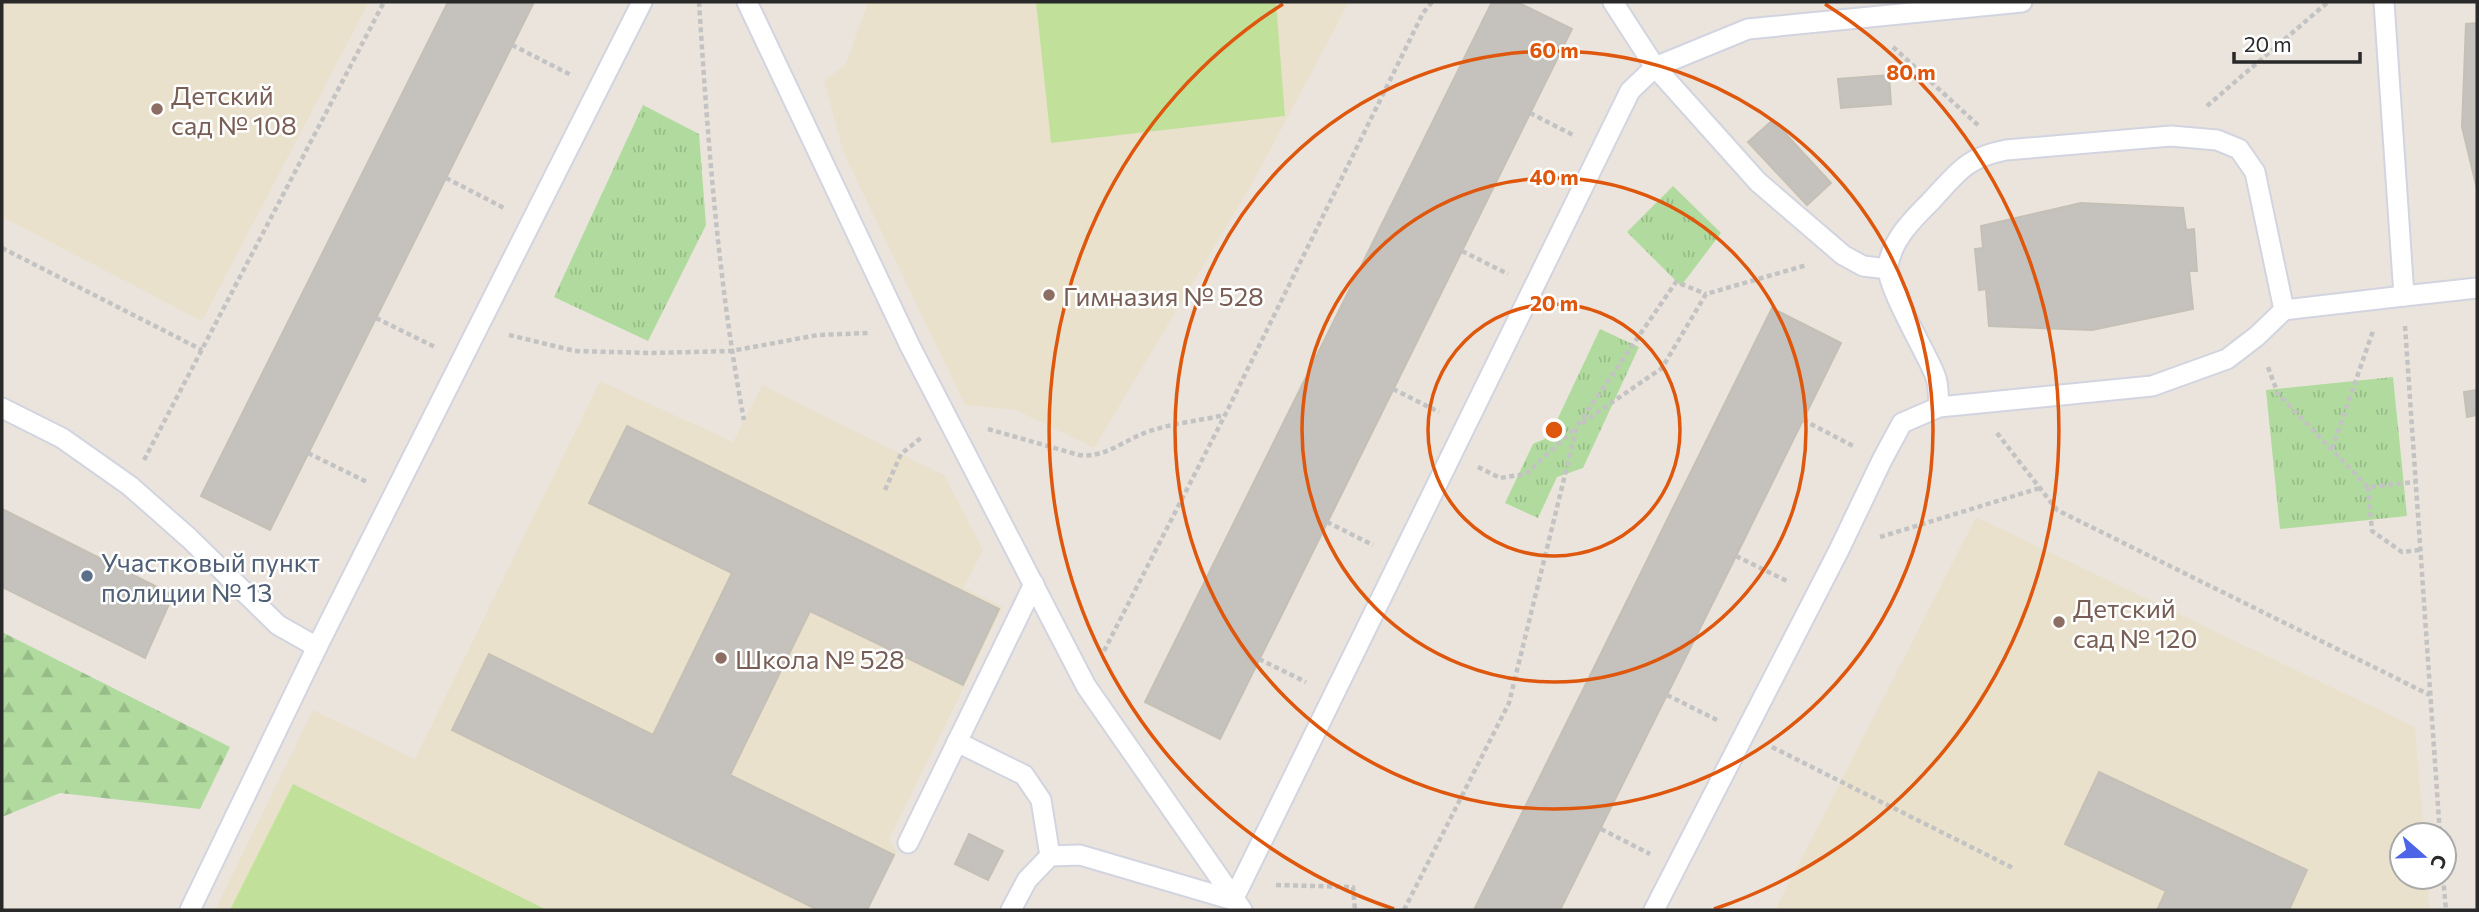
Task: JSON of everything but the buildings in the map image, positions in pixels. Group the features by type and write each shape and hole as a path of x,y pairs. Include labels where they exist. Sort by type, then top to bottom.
{"lane":[{"path":"190,910 317,646 642,2"},
{"path":"747,2 910,346 1086,686 1239,898"},
{"path":"1613,2 1655,67 1758,182 1843,255 1863,266 1888,269"},
{"path":"1239,898 1333,695 1630,91 1655,67 1748,29 2022,2"},
{"path":"2385,2 2394,297"},
{"path":"1939,407 1937,379 1898,300 1888,269 1895,245 1911,222 1963,167 1981,155 2006,150 2171,136 2217,140 2239,149 2255,172 2284,310"},
{"path":"1654,910 1902,423 1939,407 2152,386 2227,359 2257,336 2284,310 2477,288"},
{"path":"2,408 61,438 130,486 189,538 278,625 317,646"},
{"path":"908,843 1034,584"},
{"path":"957,742 1024,775 1041,800 1050,856"},
{"path":"1011,910 1027,880 1050,856 1080,855 1239,898"}],"path":[{"path":"130,486 384,2"},
{"path":"699,2 706,108 731,351 744,421"},
{"path":"1086,686 1225,415 1423,13 1432,2"},
{"path":"2171,136 2328,2"},
{"path":"1880,15 1891,45 2006,150"},
{"path":"512,45 598,89"},
{"path":"1530,113 1601,149"},
{"path":"446,178 531,222"},
{"path":"2,248 202,350"},
{"path":"1462,251 1534,286"},
{"path":"1404,910 1509,703 1577,426 1676,282 1706,294 1843,255"},
{"path":"1452,454 1500,478 1526,474 1577,426 1661,368 1706,294"},
{"path":"2332,449 2394,297"},
{"path":"2394,297 2415,482 2439,821"},
{"path":"376,318 461,360"},
{"path":"478,328 575,351 731,351 818,335 870,333 910,346"},
{"path":"2257,336 2277,394 2368,487 2372,531 2402,552 2420,550"},
{"path":"1393,389 1466,425"},
{"path":"1975,404 2057,510 2430,695"},
{"path":"885,490 901,454 948,417 1093,457 1143,433 1225,415"},
{"path":"1803,420 1882,460"},
{"path":"308,453 394,495"},
{"path":"2368,487 2415,482"},
{"path":"1839,550 2040,488"},
{"path":"1327,522 1401,559"},
{"path":"1736,555 1815,595"},
{"path":"1259,659 1333,695"},
{"path":"1667,695 2015,869"},
{"path":"1601,829 1675,868"},
{"path":"1239,898 1353,887 1356,910"},
{"path":"2444,891 2446,910"}],"shaded area":[{"name":"Детский сад № 108","path":"2,2 369,2 202,321 2,217"},
{"name":"Гимназия № 528","path":"868,2 1349,2 1252,184 1094,448 1016,410 965,405 844,154 824,81 846,64"},
{"name":"Школа № 528","path":"600,381 733,442 762,385 944,475 983,550 964,588 1003,607 889,840 897,851 868,910 215,910 313,710 415,759"},
{"name":"Детский сад № 120","path":"1976,517 2415,727 2423,821 2388,821 2388,891 2428,891 2430,910 1775,910"}],"green space":[{"path":"1036,2 1276,2 1285,116 1051,143"},
{"path":"643,105 699,134 706,225 648,341 554,297"},
{"path":"1673,186 1721,233 1681,286 1627,232"},
{"path":"1600,329 1639,347 1583,468 1557,477 1538,518 1505,503 1533,444 1549,437"},
{"path":"2393,377 2407,516 2280,529 2266,390"},
{"path":"2,632 230,747 200,809 60,793 2,817"},
{"path":"293,784 547,910 230,910"}],"place":[{"name":"Детский сад № 108","path":"157,109"},
{"name":"Гимназия № 528","path":"1049,295"},
{"name":"Участковый пункт полиции № 13","path":"87,576"},
{"name":"Детский сад № 120","path":"2059,622"},
{"name":"Школа № 528","path":"721,658"}]}
